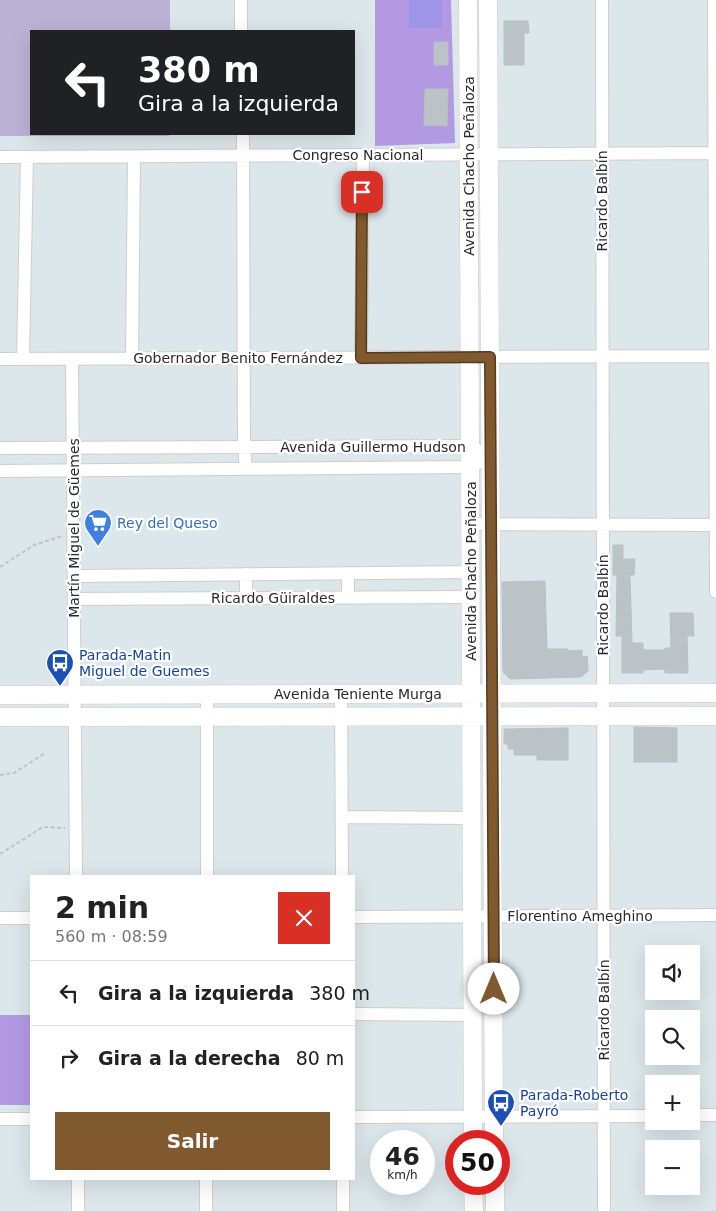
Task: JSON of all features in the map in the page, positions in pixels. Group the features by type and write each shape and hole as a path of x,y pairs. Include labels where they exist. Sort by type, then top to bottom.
{"main road":[{"name":"Avenida Chacho Peñaloza","path":"468,0 473,1130"},
{"name":"Avenida Chacho Peñaloza","path":"488,0 494,1130"},
{"name":"Avenida Teniente Murga","path":"0,695 716,693"},
{"name":"Avenida Teniente Murga","path":"0,717 716,716"},
{"path":"474,1195 474,1211"},
{"path":"495,1195 495,1211"}],"street":[{"path":"241,0 241,30"},
{"name":"Ricardo Balbín","path":"602,0 604,1211"},
{"path":"714,0 716,592"},
{"path":"244,135 244,446 246,469"},
{"name":"Congreso Nacional","path":"0,157 715,153"},
{"path":"361,358 363,155"},
{"path":"132,359 134,156"},
{"path":"23,359 27,157"},
{"name":"Gobernador Benito Fernández","path":"0,360 716,356"},
{"name":"Martín Miguel de Güemes","path":"72,359 76,875"},
{"name":"Avenida Guillermo Hudson","path":"0,448 470,446 490,456"},
{"name":"Avenida Guillermo Hudson","path":"0,471 471,467 490,456"},
{"path":"471,524 716,525"},
{"name":"Ricardo Güiraldes","path":"74,576 471,572"},
{"path":"348,573 348,598"},
{"path":"246,574 246,598"},
{"name":"Ricardo Güiraldes","path":"74,599 471,597"},
{"path":"206,694 207,875"},
{"path":"341,694 342,875"},
{"path":"342,817 472,818"},
{"name":"Florentino Ameghino","path":"355,917 716,916"},
{"path":"0,918 30,918"},
{"path":"355,1014 473,1015"},
{"path":"700,1115 716,1115"},
{"path":"355,1117 645,1116"},
{"path":"0,1119 30,1118"},
{"path":"78,1180 78,1211"},
{"path":"206,1180 206,1211"},
{"path":"343,1180 343,1211"}],"path":[{"path":"0,567 34,545 74,532"},
{"path":"0,776 14,773 45,753"},
{"path":"0,854 43,827 76,828"}],"shaded area":[{"path":"0,0 170,0 170,30 30,30 30,135 169,136 0,136"},
{"path":"375,0 451,0 455,143 375,146"},
{"path":"409,0 442,0 442,28 409,28"},
{"path":"0,1015 30,1015 30,1105 0,1105"}],"building":[{"path":"504,21 528,21 529,33 524,33 524,65 504,65"},
{"path":"434,42 448,42 448,65 434,65"},
{"path":"425,89 448,89 447,126 424,125"},
{"path":"613,545 623,545 623,559 635,559 634,575 630,575 632,643 643,643 643,650 665,650 665,648 671,648 670,613 693,613 694,636 687,636 688,673 665,673 665,669 643,670 643,673 622,673 622,636 616,636 617,575 613,575"},
{"path":"545,581 547,649 582,650 582,657 587,656 588,671 581,677 510,679 503,672 502,582"},
{"path":"634,727 677,728 677,762 634,762"},
{"path":"568,728 568,760 537,760 537,755 514,755 514,749 508,749 508,744 504,744 504,729"}],"place":[{"name":"Rey del Queso","path":"98,547"},
{"name":"Parada-Matin Miguel de Guemes","path":"60,687"},
{"name":"Parada-Roberto Payró","path":"501,1127"}],"route":[{"path":"362,192 361,358 490,357 494,989"}]}
